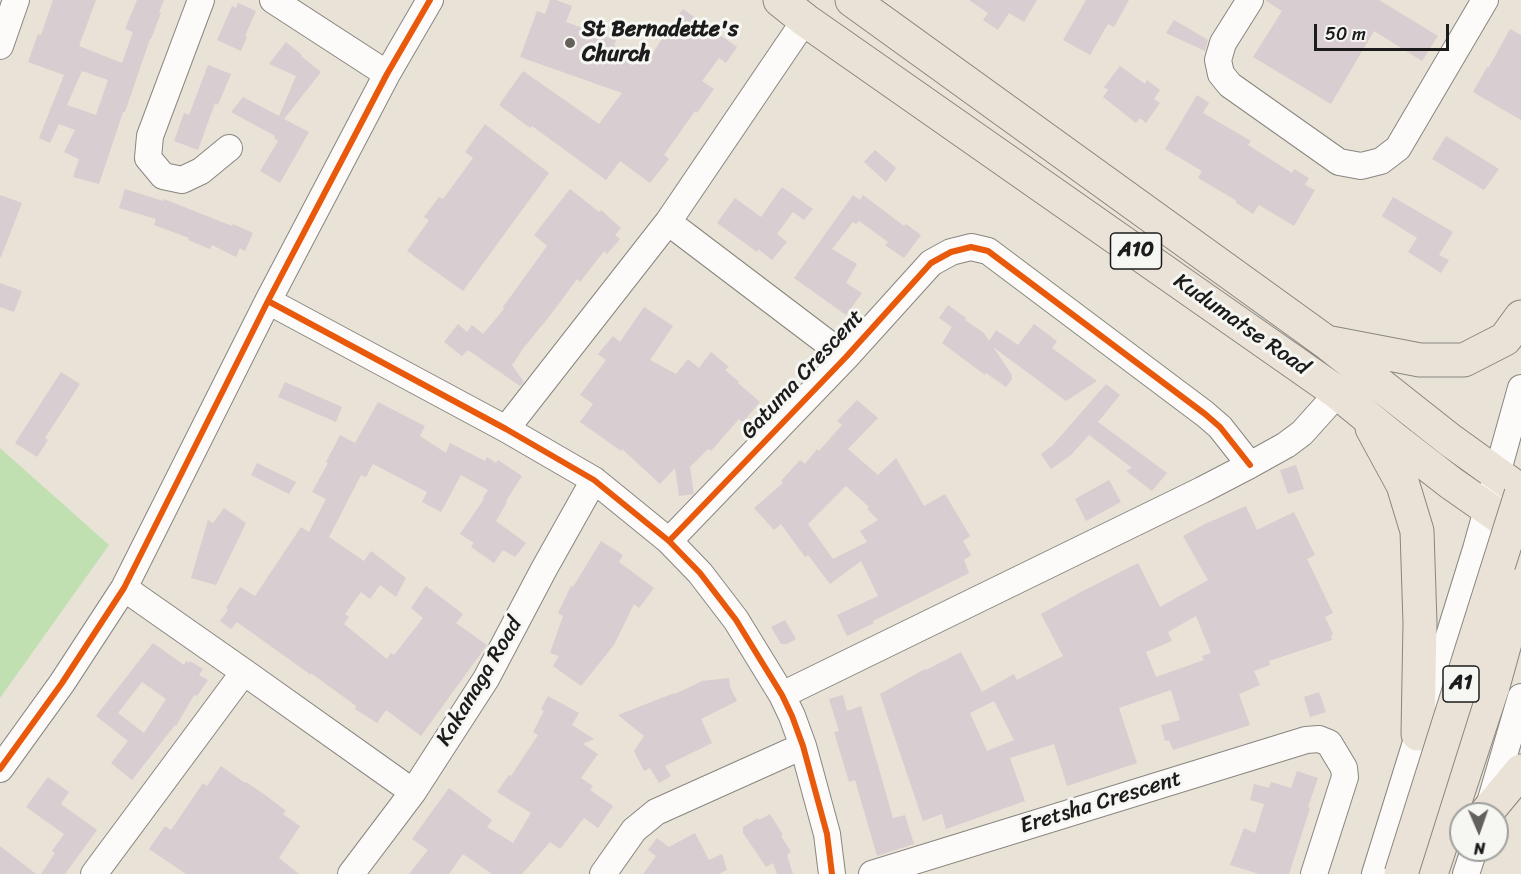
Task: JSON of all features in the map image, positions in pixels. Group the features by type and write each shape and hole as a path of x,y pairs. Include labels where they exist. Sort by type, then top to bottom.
{"main road":[{"name":"Kudumatse Road","path":"780,0 805,20 1338,393 1401,444 1521,532"},
{"name":"Kudumatse Road","path":"852,0 1326,342 1513,487"},
{"path":"1326,342 1420,360 1464,360 1505,339 1521,317"},
{"path":"1364,413 1403,485 1417,531 1420,623 1418,734"},
{"name":"A1","path":"1401,874 1513,487"},
{"name":"A1","path":"1431,874 1507,692 1521,585"},
{"path":"1496,802 1521,771"}],"street":[{"path":"0,46 16,0"},
{"path":"201,0 150,136 148,158 162,176 182,180 201,171 229,148"},
{"path":"273,0 387,74"},
{"path":"0,769 62,683 123,588 268,301 387,74 430,0"},
{"path":"1250,0 1223,43 1218,60 1221,74 1230,85 1340,162 1361,166 1381,161 1398,148 1485,0"},
{"path":"506,429 668,222 805,20"},
{"path":"668,222 846,357"},
{"name":"Gatuma Crescent","path":"669,541 846,357 931,263 951,252 971,247 988,251 1205,414 1220,427 1250,465"},
{"path":"268,301 506,429 594,480 669,541 700,573 736,620 782,695 803,746 827,834 832,874"},
{"path":"1374,874 1487,509 1513,487 1521,388"},
{"path":"782,695 1250,465 1286,445 1302,433 1338,393"},
{"name":"Kakanaga Road","path":"351,874 412,792 486,679 594,480"},
{"path":"123,588 412,792"},
{"path":"1455,615 1467,602 1484,596 1510,601 1521,612"},
{"path":"94,874 244,672"},
{"path":"1489,802 1507,692"},
{"name":"Eretsha Crescent","path":"872,874 1306,740 1320,739 1329,743 1344,768 1345,777 1314,874"},
{"path":"603,874 634,830 656,812 803,746"}],"green space":[{"path":"0,448 109,545 0,698"}],"building":[{"path":"53,0 96,0 79,46 122,63 133,32 125,29 137,0 164,0 99,184 73,177 79,159 64,152 75,130 59,124 50,143 39,138 64,75 28,62 38,34 41,35","holes":["82,71 108,80 96,115 67,105"]},
{"path":"550,0 572,6 566,22 616,40 614,46 645,58 647,54 651,56 683,9 737,47 726,63 719,58 702,81 714,89 697,113 695,111 664,155 669,159 650,183 620,161 606,180 499,105 523,71 599,124 622,93 520,57 537,11 545,14"},
{"path":"969,0 1037,0 1024,22 1009,13 998,30 983,20 988,13"},
{"path":"1086,0 1129,0 1114,27 1108,24 1090,55 1063,40"},
{"path":"1265,0 1379,0 1438,36 1422,61 1374,31 1331,104 1253,57 1282,11"},
{"path":"238,3 256,11 241,51 217,40 232,6 236,8"},
{"path":"1174,20 1208,40 1205,51 1166,33"},
{"path":"1510,29 1521,35 1521,120 1473,92"},
{"path":"286,42 321,72 284,119 309,132 280,183 260,171 278,141 274,138 275,136 231,112 243,97 279,116 296,76 269,64"},
{"path":"208,65 231,74 218,105 215,103 198,150 174,141 184,113 189,115"},
{"path":"1120,66 1145,84 1147,80 1160,90 1154,99 1160,103 1146,123 1140,118 1136,123 1103,97 1108,90 1104,87"},
{"path":"1197,95 1209,103 1203,113 1251,141 1248,145 1292,173 1294,169 1309,178 1305,185 1315,190 1294,226 1259,205 1253,214 1235,202 1237,201 1198,178 1202,171 1165,149"},
{"path":"485,124 549,173 463,291 407,251 429,220 424,217 439,197 443,199 473,158 465,152"},
{"path":"1446,136 1499,169 1484,190 1432,159"},
{"path":"875,150 896,168 886,182 864,162"},
{"path":"782,187 813,209 804,220 793,212 777,234 787,242 772,260 717,223 735,198 761,217"},
{"path":"125,189 163,201 164,199 253,233 245,251 240,248 236,257 212,245 210,249 188,240 189,238 154,225 156,219 119,208"},
{"path":"570,189 599,212 601,210 621,228 615,235 620,239 607,254 604,251 580,282 577,279 521,351 512,365 524,382 520,386 468,350 462,356 444,342 458,324 467,332 472,325 483,334 504,309 503,307 547,246 534,235"},
{"path":"0,195 22,203 1,257 0,257"},
{"path":"853,195 860,200 863,195 904,226 906,224 921,235 904,258 885,245 888,242 859,221 856,224 853,222 832,249 857,264 846,283 862,293 846,315 794,278"},
{"path":"1393,197 1453,232 1439,255 1449,260 1441,273 1408,252 1417,238 1382,216"},
{"path":"0,283 22,291 14,312 0,307"},
{"path":"948,305 984,333 989,341 996,330 1018,345 1034,324 1057,341 1052,348 1097,381 1066,401 993,347 1012,375 1006,387 986,373 985,375 942,343 952,327 939,318"},
{"path":"644,307 673,326 650,360 676,374 688,359 699,368 711,352 729,367 725,370 760,402 743,422 739,419 711,451 708,449 690,467 694,494 679,496 675,468 660,484 622,449 621,451 580,422 593,404 580,395 606,360 598,354 613,336 620,342"},
{"path":"61,372 80,384 45,438 48,440 37,457 15,443"},
{"path":"285,382 342,407 336,422 278,397"},
{"path":"1106,384 1120,395 1098,422 1167,473 1152,491 1126,471 1132,468 1089,435 1071,455 1051,469 1041,454 1052,446"},
{"path":"857,400 878,418 848,449 878,475 896,458 924,506 945,494 970,536 963,541 971,555 964,560 969,573 847,636 837,615 878,596 861,561 830,584 808,555 805,557 781,524 774,530 754,508 783,483 781,481 800,460 805,464 817,449 819,451 842,425 837,421","holes":["846,486 869,507 867,509 878,520 860,531 867,542 833,559 808,524"]},
{"path":"378,402 425,426 420,436 446,453 450,443 485,461 487,457 496,463 498,460 522,476 496,521 526,543 515,557 503,550 494,563 471,547 474,543 460,534 488,490 461,475 441,512 422,502 427,492 373,464 366,477 361,475 329,537 364,561 371,551 406,578 396,597 380,585 370,599 361,592 345,614 349,617 344,624 387,659 391,653 394,655 423,618 411,608 426,586 463,614 456,623 487,645 421,736 386,710 377,723 355,709 356,706 311,673 311,675 237,622 231,629 220,621 240,587 255,596 301,527 309,532 326,499 312,492 340,435 355,443"},
{"path":"257,463 296,482 289,494 251,475"},
{"path":"1296,465 1304,489 1288,494 1280,470"},
{"path":"1109,480 1121,502 1086,521 1075,499"},
{"path":"1246,506 1257,530 1294,512 1315,555 1307,559 1333,613 1325,617 1333,634 1332,640 1269,661 1270,665 1254,671 1260,685 1239,694 1250,725 1173,750 1169,740 1165,741 1161,725 1180,720 1171,690 1119,708 1137,763 1067,786 1054,744 1010,758 1025,801 946,829 942,814 923,821 880,694 961,652 982,692 1014,674 1017,680 1063,656 1041,614 1138,563 1160,607 1208,580 1183,536","holes":["1196,616 1211,653 1202,656 1204,660 1156,677 1146,652 1172,641 1168,632","994,701 1014,740 987,751 970,713"]},
{"path":"224,508 246,523 216,585 191,578 208,520 213,523"},
{"path":"601,541 623,555 619,562 654,588 639,608 634,604 614,645 581,686 553,666 559,656 550,653 563,616 558,613 571,586 573,587"},
{"path":"785,620 796,639 787,644 781,644 771,627"},
{"path":"153,643 184,665 186,661 189,663 190,661 203,669 199,675 208,680 197,696 194,695 176,726 132,780 111,763 128,741 96,716","holes":["142,682 166,699 144,733 118,713"]},
{"path":"729,678 730,687 737,701 701,719 712,743 665,766 671,776 659,783 650,768 644,771 634,751 644,736 618,715 675,694 702,681"},
{"path":"1319,692 1326,712 1310,717 1304,697"},
{"path":"843,695 847,711 861,706 893,818 905,815 914,844 877,856 855,780 849,782 834,732 839,731 829,699"},
{"path":"548,696 579,713 572,725 594,739 583,744 598,754 581,778 593,786 590,790 613,806 598,828 584,818 560,849 550,842 522,874 492,874 463,854 449,874 409,874 428,850 412,839 449,788 492,820 487,827 513,843 531,813 497,792 509,775 511,776 538,735 533,732 544,711 541,709"},
{"path":"221,766 268,797 286,811 283,814 300,826 279,858 299,874 186,874 149,849 165,826 171,830 203,783 207,786"},
{"path":"1297,771 1318,778 1289,874 1259,874 1230,865 1244,828 1255,833 1264,804 1250,800 1254,784 1269,788 1271,782 1291,788"},
{"path":"48,777 69,792 61,804 97,830 65,874 41,874 55,853 52,851 64,834 26,807"},
{"path":"770,814 791,852 787,855 793,874 777,874 773,863 766,867 743,833 743,827"},
{"path":"695,833 709,860 722,854 727,870 719,874 643,874 656,856 648,850 657,838 669,847"},
{"path":"0,846 36,874 0,874"}],"cycle path":[{"path":"0,769 62,683 124,588 268,301 387,74 430,0"},
{"path":"669,541 846,357 931,263 951,252 971,247 988,251 1205,414 1220,427 1250,465"},
{"path":"268,301 506,429 594,480 669,541 700,573 736,620 782,695 803,746 827,834 832,874"}],"place":[{"name":"St Bernadette's Church","path":"570,43"}]}
